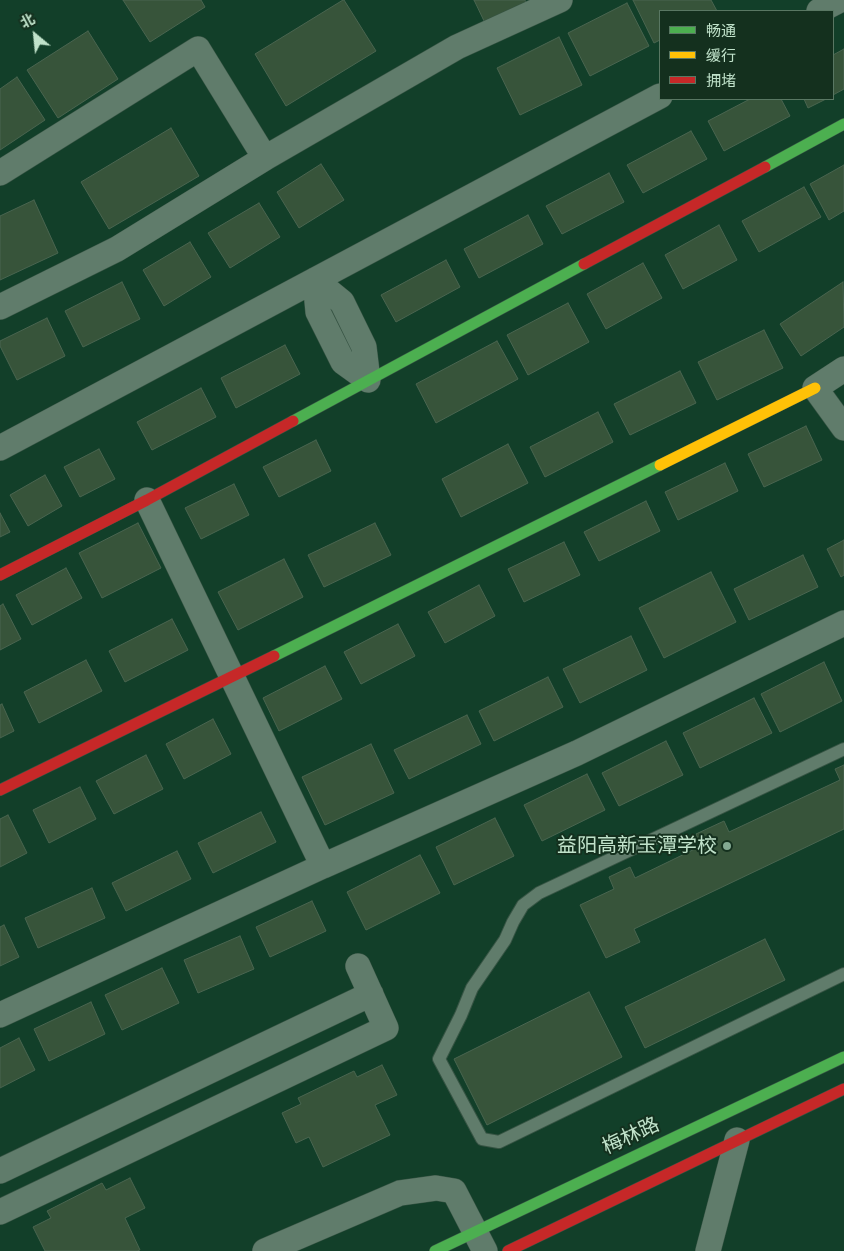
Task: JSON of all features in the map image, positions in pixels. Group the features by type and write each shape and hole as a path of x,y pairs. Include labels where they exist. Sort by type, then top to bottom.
{"street":[{"path":"0,307 117,249 265,158 457,47 560,0"},
{"path":"821,10 840,0"},
{"path":"0,173 198,49 265,158"},
{"path":"0,448 659,97"},
{"path":"0,575 147,500 844,124"},
{"path":"315,280 318,312 343,362 368,380"},
{"path":"0,790 815,388 844,369"},
{"path":"815,388 844,428"},
{"path":"147,500 323,866"},
{"path":"0,1015 323,866 577,753 844,623"},
{"path":"0,1212 386,1028 358,966"},
{"path":"0,1171 371,994"},
{"name":"梅林路","path":"435,1251 480,1241 844,1056"},
{"path":"508,1251 844,1089"},
{"path":"708,1251 737,1140"},
{"path":"265,1251 400,1193 436,1188 454,1191 480,1241"}],"lane":[{"path":"844,749 539,893 524,905 513,922 506,940 472,988 439,1059 482,1139 499,1142 844,974"}],"building":[{"path":"123,0 201,0 205,7 150,42"},
{"path":"343,0 376,51 286,106 255,54"},
{"path":"474,0 525,0 526,3 485,23"},
{"path":"633,0 711,0 716,10 659,10 659,40 654,43"},
{"path":"627,3 649,46 590,76 568,33"},
{"path":"88,31 118,79 58,118 27,70"},
{"path":"559,37 582,85 520,115 497,68"},
{"path":"844,49 844,89 834,94 834,54"},
{"path":"17,77 45,120 0,150 0,89"},
{"path":"748,100 782,100 790,116 724,151 708,121"},
{"path":"804,100 824,100 808,108"},
{"path":"171,128 199,176 109,229 81,182"},
{"path":"691,131 707,159 643,193 627,165"},
{"path":"321,164 344,200 299,228 277,192"},
{"path":"844,165 844,211 829,220 810,184"},
{"path":"609,173 624,202 562,234 546,206"},
{"path":"804,187 821,217 759,252 742,221"},
{"path":"34,200 58,253 0,280 0,216"},
{"path":"259,203 280,237 230,268 208,233"},
{"path":"528,215 543,244 479,278 464,249"},
{"path":"719,225 737,260 683,289 665,255"},
{"path":"190,242 211,277 164,306 143,270"},
{"path":"446,260 460,287 396,322 381,295"},
{"path":"643,263 662,298 606,329 587,294"},
{"path":"122,282 140,319 83,347 65,311"},
{"path":"843,282 844,327 801,356 780,324"},
{"path":"568,303 589,342 528,375 507,335"},
{"path":"47,318 65,356 17,380 0,346 0,341"},
{"path":"764,330 783,368 717,400 698,362"},
{"path":"497,341 518,379 436,423 416,384"},
{"path":"285,345 300,374 236,408 221,378"},
{"path":"680,371 696,403 630,435 614,404"},
{"path":"201,388 216,417 152,450 137,422"},
{"path":"598,412 613,442 545,477 530,447"},
{"path":"806,426 822,460 764,487 748,454"},
{"path":"316,440 331,471 279,497 263,467"},
{"path":"508,444 528,483 461,517 442,479"},
{"path":"99,449 115,479 80,497 64,467"},
{"path":"725,463 738,491 678,520 665,492"},
{"path":"45,475 62,506 28,526 10,495"},
{"path":"234,484 249,515 201,539 185,508"},
{"path":"646,501 660,531 599,561 584,532"},
{"path":"0,513 10,532 0,537"},
{"path":"138,523 161,568 102,598 79,553"},
{"path":"375,523 391,555 324,587 308,555"},
{"path":"844,540 844,575 841,577 827,549"},
{"path":"564,542 580,575 524,602 508,569"},
{"path":"803,555 818,587 749,620 734,589"},
{"path":"284,559 303,597 238,630 218,592"},
{"path":"66,568 82,598 32,625 16,595"},
{"path":"711,572 736,622 664,658 639,608"},
{"path":"479,585 495,616 445,643 428,612"},
{"path":"3,604 21,639 0,650 0,606"},
{"path":"172,619 188,650 125,682 109,651"},
{"path":"398,624 415,656 361,684 344,652"},
{"path":"631,636 647,670 580,703 563,669"},
{"path":"86,660 102,691 39,723 24,692"},
{"path":"824,662 842,701 780,732 761,694"},
{"path":"325,666 342,699 279,731 263,698"},
{"path":"548,677 563,707 494,741 479,711"},
{"path":"754,698 772,733 700,768 683,733"},
{"path":"2,704 14,731 0,738 0,705"},
{"path":"467,715 481,744 409,779 394,750"},
{"path":"213,719 231,754 184,779 166,744"},
{"path":"666,741 683,775 619,806 602,773"},
{"path":"371,744 394,793 325,825 302,777"},
{"path":"146,755 163,789 114,814 96,781"},
{"path":"844,765 844,829 634,929 640,942 606,958 580,905 614,889 609,877 630,867 635,878 701,846 696,834 724,821 729,832 840,780 835,769"},
{"path":"587,774 605,810 542,841 524,805"},
{"path":"80,787 96,819 49,843 33,810"},
{"path":"261,812 276,842 213,873 198,843"},
{"path":"8,815 27,853 0,867 0,819"},
{"path":"495,818 514,856 454,885 436,847"},
{"path":"177,851 191,879 126,911 112,883"},
{"path":"420,855 440,893 366,930 347,892"},
{"path":"92,888 105,918 38,948 25,918"},
{"path":"312,901 326,931 270,957 256,927"},
{"path":"4,925 19,957 0,966 0,927"},
{"path":"240,936 254,969 198,993 184,960"},
{"path":"765,939 785,980 645,1048 625,1007"},
{"path":"162,968 179,1003 122,1030 105,995"},
{"path":"589,992 622,1057 487,1125 454,1059"},
{"path":"91,1002 105,1034 49,1061 34,1029"},
{"path":"19,1038 35,1070 0,1088 0,1048"},
{"path":"382,1065 397,1095 375,1105 390,1135 323,1167 309,1137 296,1143 282,1113 301,1104 298,1098 354,1071 357,1077"},
{"path":"130,1178 145,1208 125,1218 140,1250 45,1251 33,1227 51,1218 47,1211 102,1183 106,1190"}],"traffic: fast":[{"path":"765,167 844,124"},
{"path":"293,421 584,264"},
{"path":"274,656 660,465"},
{"path":"435,1251 844,1057"}],"traffic: slow":[{"path":"660,465 815,388"}],"traffic: jam":[{"path":"584,264 765,167"},
{"path":"0,575 147,500 293,421"},
{"path":"0,790 274,656"},
{"path":"508,1251 844,1089"}],"place":[{"name":"益阳高新玉潭学校","path":"727,846"}]}
